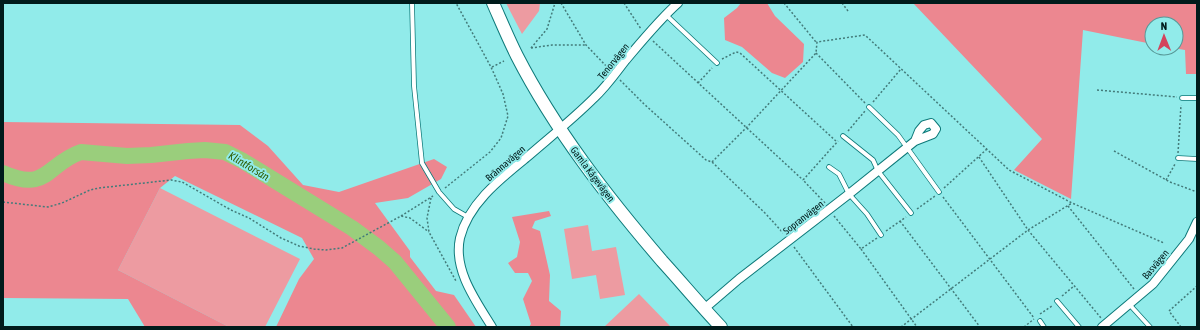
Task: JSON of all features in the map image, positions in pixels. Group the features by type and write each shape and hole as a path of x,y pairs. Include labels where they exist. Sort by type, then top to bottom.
{"street":[{"name":"Gamla Kågevägen","path":"493,3 517,56 560,129 598,183 637,231 721,327"},
{"name":"Tenorvägen","path":"560,129 594,98 615,75 668,9 678,3"},
{"name":"Brännavägen","path":"492,327 466,283 460,266 460,240 468,217 492,187 560,129"},
{"name":"Sopranvägen","path":"704,309 739,279 915,141"},
{"name":"Basvägen","path":"1104,325 1153,284 1189,239 1197,222"}],"lane":[{"path":"412,3 414,86 422,163 439,192 454,209 468,217"},
{"path":"668,9 717,63"},
{"path":"1182,98 1197,98"},
{"path":"869,107 898,135 939,192"},
{"path":"843,136 873,160 878,171 910,213"},
{"path":"1178,158 1197,160"},
{"path":"829,167 839,174 849,194 867,214 881,234"},
{"path":"1057,301 1079,327"},
{"path":"1130,304 1150,327"},
{"path":"1040,321 1044,327"}],"path":[{"path":"446,188 490,152 501,138 508,116 502,94 492,68 456,3"},
{"path":"555,3 546,29 531,48 552,45 586,45"},
{"path":"562,3 586,45 615,75 644,104 700,155 706,160 712,162 766,214 789,241 853,327"},
{"path":"624,3 647,36 803,180"},
{"path":"784,3 817,42"},
{"path":"842,3 848,11"},
{"path":"698,83 721,59 736,52 740,53 837,142"},
{"path":"816,53 869,107"},
{"path":"492,68 504,61"},
{"path":"1097,90 1182,98 1178,158 1166,180"},
{"path":"1114,151 1166,180 1197,192"},
{"path":"979,157 1028,230 1104,325"},
{"path":"3,202 48,207 62,203 90,190 99,188 171,180 182,182 224,206 249,218 281,238 299,246 326,250 342,248 388,224 401,216 431,198 428,218 429,232 410,218 401,216"},
{"path":"939,192 1035,319 1024,327"},
{"path":"901,327 1028,230 1072,203"},
{"path":"1068,206 1140,295"},
{"path":"900,221 980,327"},
{"path":"861,249 917,327"},
{"path":"1040,314 1074,286"},
{"path":"1181,327 1169,311 1197,286"}],"shaded area":[{"path":"506,3 540,3 539,11 522,34"},
{"path":"741,3 767,3 775,16 804,44 803,62 785,78 772,73 742,47 725,40 724,18"},
{"path":"913,3 1197,3 1197,74 1186,74 1184,16 1144,16 1144,42 1083,30 1071,199 1014,170 1042,139"},
{"path":"3,122 240,125 268,146 303,185 339,192 434,159 447,167 441,179 408,198 375,203 410,251 410,257 436,291 454,295 476,327 276,327 299,279 314,259 302,238 175,176 160,188 118,270 229,327 145,327 128,299 3,298"},
{"path":"160,188 300,259 265,327 229,327 118,270"},
{"path":"549,211 551,216 535,221 532,228 540,231 550,275 549,301 561,311 560,327 529,327 531,324 523,299 532,281 528,273 515,273 508,263 517,257 520,242 512,217"},
{"path":"588,225 592,251 616,247 625,295 600,299 596,275 572,279 564,229"},
{"path":"639,294 671,327 604,327"}],"waterway":[{"name":"Klintforsån","path":"3,173 29,180 38,178 69,157 81,152 127,156 205,150 225,152 243,161 352,228 379,248 395,262 448,327"}]}
